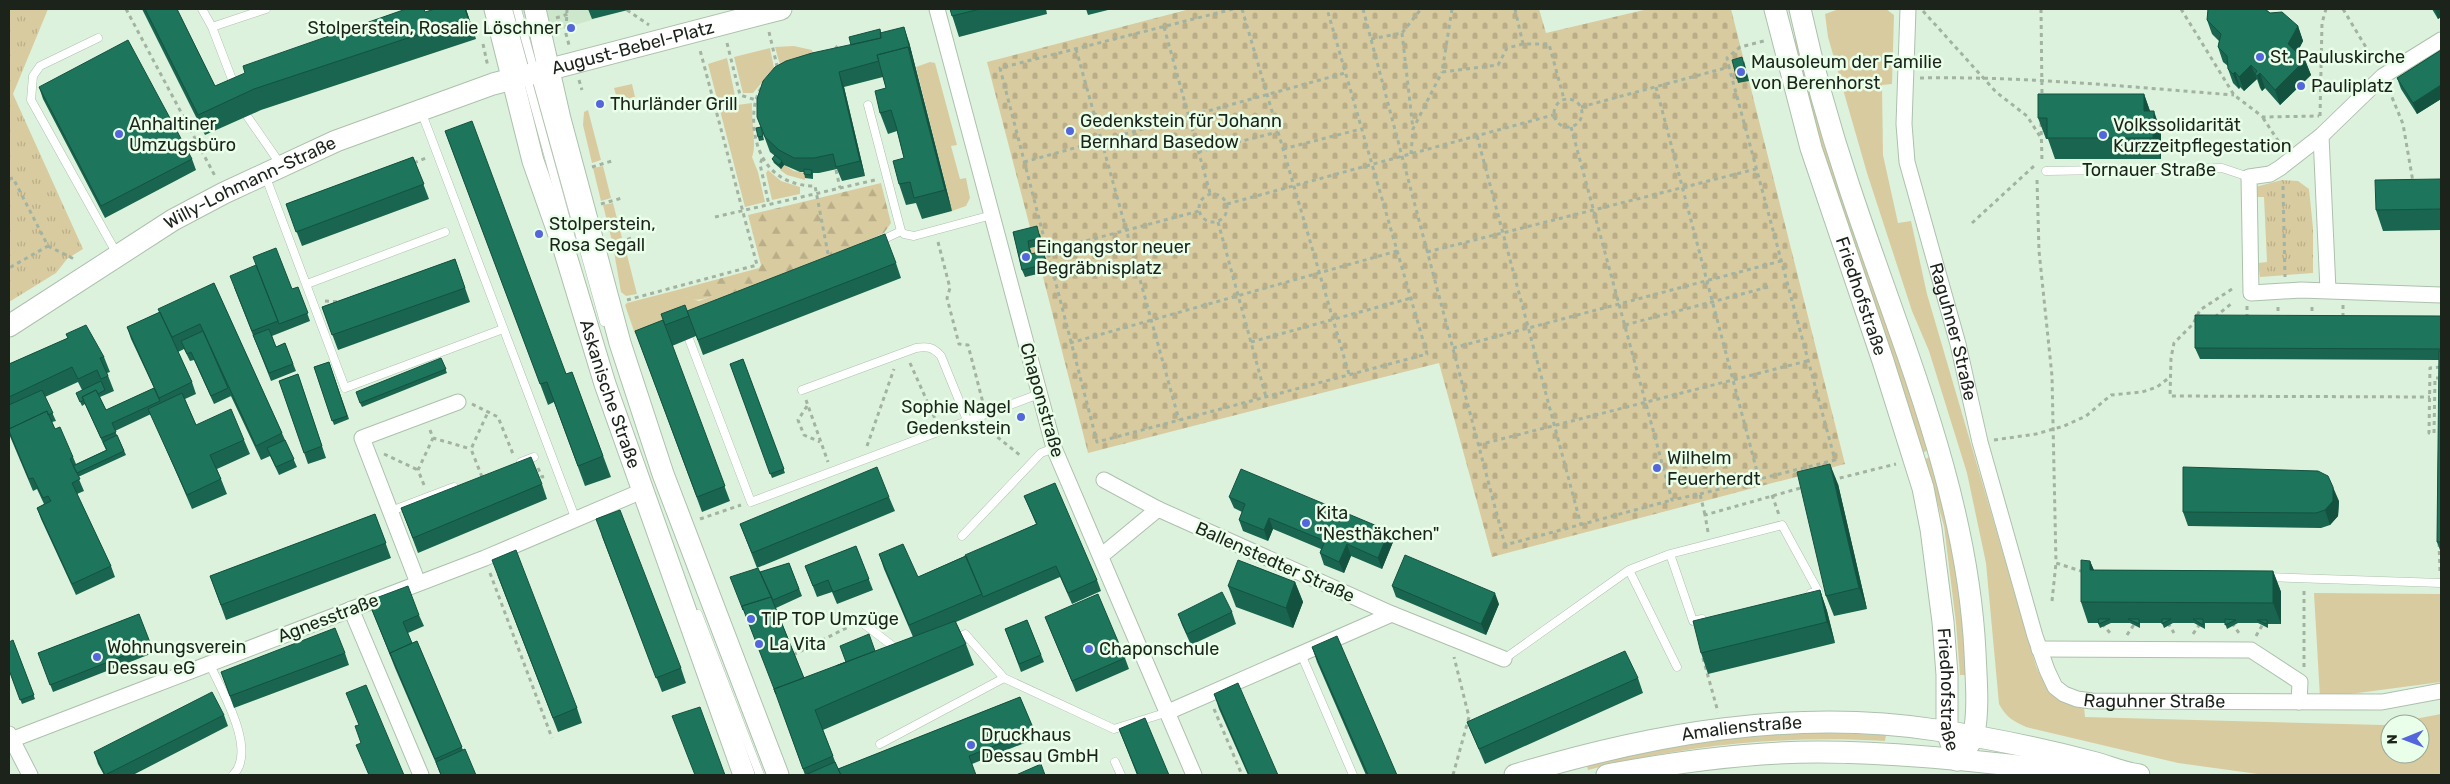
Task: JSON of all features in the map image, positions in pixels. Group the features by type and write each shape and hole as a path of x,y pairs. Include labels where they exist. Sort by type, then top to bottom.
{"main road":[{"name":"Askanische Straße","path":"495,9 530,74 598,267 622,353 666,482 778,775"},
{"name":"August-Bebel-Platz","path":"530,74 781,9"},
{"name":"Friedhofstraße","path":"1775,9 1814,158 1883,360 1923,488 1931,529 1943,622 1947,676 1947,732 1958,768"},
{"name":"Friedhofstraße","path":"1800,9 1834,139 1925,407 1948,484 1968,578 1974,632 1976,694 1974,736 1958,768"},
{"name":"Askanische Straße","path":"544,14 530,74 533,160 564,249 605,384 744,775"},
{"name":"Willy-Lohmann-Straße","path":"9,326 97,271 173,220 224,193 336,141 421,109 530,74"},
{"name":"Amalienstraße","path":"1515,775 1587,754 1641,741 1724,728 1787,724 1853,723 1974,736"},
{"path":"1974,736 2096,763 2133,774"},
{"name":"Amalienstraße","path":"1607,775 1716,759 1808,752 1883,754 1958,768"},
{"path":"1958,768 2133,774"}],"street":[{"name":"Chaponstraße","path":"936,9 1054,448 1194,775"},
{"name":"Raguhner Straße","path":"1908,10 1904,78 1904,124 1907,162 1958,344 1980,442 2040,649 2055,687 2064,694 2077,699 2299,702 2382,702 2441,691"},
{"path":"2441,40 2383,76 2321,136 2275,171 2249,177 2251,293 2281,297 2328,290 2441,295"},
{"path":"2321,136 2328,290"},
{"path":"418,583 362,438 458,402"},
{"name":"Ballenstedter Straße","path":"1104,480 1158,510 1450,639 1504,659"},
{"name":"Agnesstraße","path":"10,737 485,558 642,491"},
{"path":"1100,556 1158,510"},
{"path":"351,609 421,775"},
{"name":"Ballenstedter Straße","path":"1168,712 1392,614"},
{"path":"2040,649 2251,650 2300,682 2299,702"},
{"path":"10,737 30,775"}],"lane":[{"path":"202,9 212,27 239,98"},
{"path":"212,27 266,9"},
{"path":"508,9 530,74 601,327 578,264"},
{"path":"517,9 530,74 573,245"},
{"path":"98,38 40,66 33,76 31,100 118,256"},
{"path":"868,105 901,231 910,236 992,215"},
{"path":"421,109 436,154 576,520"},
{"path":"247,116 273,170 307,284 345,388 503,329"},
{"name":"Tornauer Straße","path":"2046,171 2222,168 2249,177"},
{"path":"866,248 901,231"},
{"path":"307,284 445,232"},
{"path":"688,339 751,502 1039,394"},
{"path":"802,390 906,351 927,346 941,356 970,419"},
{"path":"614,383 679,565"},
{"path":"644,446 665,504"},
{"path":"962,536 1041,452 1054,448"},
{"path":"516,464 534,457"},
{"path":"391,511 482,477"},
{"path":"1504,659 1629,570 1670,554 1711,545 1782,525 1818,591 1799,596"},
{"path":"1670,554 1693,621 1712,616"},
{"path":"1629,570 1677,667"},
{"path":"2257,577 2441,583"},
{"path":"696,610 760,775"},
{"path":"705,610 768,775"},
{"path":"860,621 904,655"},
{"path":"942,645 965,634 1004,678 1114,729 1168,712"},
{"path":"1301,654 1353,775"},
{"path":"209,663 236,724 242,749 238,771 233,775"},
{"path":"880,744 1004,678"},
{"path":"1115,762 1121,775"}],"path":[{"path":"126,9 224,193"},
{"path":"566,34 567,9"},
{"path":"1233,9 1000,68 1097,442 1427,354 1327,9"},
{"path":"1242,9 1350,374"},
{"path":"1363,9 1505,545 1672,500 1835,460 1727,58 1740,47 1769,40"},
{"path":"1371,39 1402,32 1421,9"},
{"path":"1413,128 1442,72 1452,9"},
{"path":"1515,9 1523,44"},
{"path":"2040,9 2042,99"},
{"path":"2181,9 2234,96 2263,117 2320,116"},
{"path":"2321,136 2322,23 2326,9"},
{"path":"2343,9 2383,76 2403,124 2413,184"},
{"path":"627,10 646,23"},
{"path":"1908,10 1925,11 1984,76 1996,92 2027,116 2040,138"},
{"path":"544,14 568,14"},
{"path":"1164,26 1210,193"},
{"path":"769,32 778,71"},
{"path":"1402,32 1413,128 1411,154"},
{"path":"727,43 740,95 756,100"},
{"path":"831,54 840,43"},
{"path":"1442,72 1498,65 1508,48 1523,44 1549,44 1564,99"},
{"path":"1076,49 1179,420"},
{"path":"619,302 757,265 700,50"},
{"path":"1581,107 1729,67"},
{"path":"1024,162 1345,73"},
{"path":"1904,78 1984,76 2234,96"},
{"path":"763,85 756,100 755,132 762,158 774,172 790,182 815,186 830,264"},
{"path":"1656,87 1759,479"},
{"path":"1564,99 1570,99 1581,107 1582,116 1578,123 1571,127 1563,127 1557,122 1554,115 1558,103 1564,99"},
{"path":"1227,204 1554,115"},
{"path":"2041,118 2041,159 2046,171"},
{"path":"1571,127 1672,500"},
{"path":"1283,149 1361,129"},
{"path":"1198,152 1278,132"},
{"path":"1477,136 1580,525"},
{"path":"412,164 436,154"},
{"path":"762,158 760,164 769,205"},
{"path":"589,168 612,161"},
{"path":"1972,223 2036,164 2039,251 2052,376 2054,429 2056,562 2052,600"},
{"path":"1427,252 1756,169"},
{"path":"836,170 840,188"},
{"path":"715,217 887,177"},
{"path":"9,179 13,178 48,246 97,271"},
{"path":"2278,327 2281,297 2282,188"},
{"path":"1210,193 1224,197 1227,204 1228,211 1224,218 1218,222 1210,222 1203,218 1199,211 1199,204 1203,197 1210,193"},
{"path":"598,205 622,198"},
{"path":"1032,255 1199,211"},
{"path":"1218,222 1266,397"},
{"path":"935,230 950,288 947,298 959,344 968,345 985,413"},
{"path":"607,245 632,238"},
{"path":"9,268 48,246"},
{"path":"1070,343 1397,251"},
{"path":"1453,348 1781,261"},
{"path":"1625,326 1772,286"},
{"path":"2232,289 2200,310 2193,324 2174,342 2170,396 2430,396"},
{"path":"1251,342 1410,298"},
{"path":"312,299 343,302"},
{"path":"2312,302 2312,327"},
{"path":"2343,302 2343,327"},
{"path":"2215,327 2215,317 2232,303"},
{"path":"2247,327 2248,317"},
{"path":"906,351 940,431"},
{"path":"904,363 910,361"},
{"path":"1478,445 1807,361"},
{"path":"862,460 894,369 898,366"},
{"path":"2440,378 2435,378 2434,432 2429,433 2430,368 2441,368 2440,403"},
{"path":"1980,442 2054,429 2086,416 2111,395 2142,392 2157,387 2170,377"},
{"path":"802,390 831,471"},
{"path":"458,402 463,404 468,402 500,420 516,464"},
{"path":"808,405 798,420 804,435 821,443"},
{"path":"482,477 471,449 488,412"},
{"path":"418,470 433,438 424,414"},
{"path":"970,419 1031,464"},
{"path":"433,438 471,449"},
{"path":"371,459 383,454 418,470 429,497"},
{"path":"1827,481 1901,462"},
{"path":"1705,515 1809,486"},
{"path":"1700,494 1711,545"},
{"path":"1772,496 1782,525"},
{"path":"697,521 751,502"},
{"path":"2439,538 2438,570 2441,570"},
{"path":"485,558 552,738"},
{"path":"2056,562 2090,572"},
{"path":"2300,682 2304,669 2304,578"},
{"path":"793,655 860,621"},
{"path":"2104,622 2104,626 2109,632"},
{"path":"2130,631 2135,623"},
{"path":"2168,623 2172,632"},
{"path":"2195,633 2200,623"},
{"path":"2232,623 2238,633"},
{"path":"2257,634 2263,624"},
{"path":"1450,639 1469,717 1453,775"},
{"path":"1701,649 1724,728"},
{"path":"1208,695 1242,775"}],"shaded area":[{"path":"512,9 618,9 619,12 520,41"}],"green space":[{"path":"9,9 48,9 13,94 83,249 67,259 56,273 9,302"},
{"path":"1190,9 1539,9 1546,33 1648,9 1731,9 1845,464 1492,557 1439,363 1088,453 1042,273 1025,277 1015,240 1032,235 987,62"},
{"path":"1839,9 1886,9 1894,15 1892,84 1882,85 1883,155 1898,223 1911,221 1927,294 2036,666 2049,689 2059,697 2084,707 2085,717 2380,725 2380,764 2430,764 2430,716 2441,714 2441,775 2258,774 2178,763 2026,727 2014,721 2004,712 1999,704 1986,563 1967,473 1929,351 1912,311 1867,173 1828,37 1825,14"},
{"path":"1798,38 1874,286 1929,450 1922,453 1836,197 1791,40"},
{"path":"794,46 812,50 813,54 780,65 775,47"},
{"path":"770,48 774,68 753,93 743,93 734,57"},
{"path":"727,58 737,105 752,103 754,146 752,157 758,172 765,202 745,207 708,64"},
{"path":"930,62 935,63 957,145 951,146 960,179 966,178 970,198 966,206 952,211 916,67"},
{"path":"632,84 635,97 618,102 614,88"},
{"path":"588,110 601,160 592,163 583,125 584,112"},
{"path":"784,165 794,171 805,173 805,180 787,175 780,170"},
{"path":"603,166 611,198 601,201 593,168"},
{"path":"768,170 781,181 800,187 800,194 772,200 766,173"},
{"path":"2282,180 2298,181 2309,189 2313,228 2313,273 2260,277 2258,263 2267,262 2264,197 2256,197 2255,187"},
{"path":"881,183 891,223 884,233 825,260 731,296 719,295 697,300 685,297 685,288 759,268 761,265 748,215"},
{"path":"613,203 622,238 612,241 603,205"},
{"path":"624,243 637,294 626,296 621,292 613,246"},
{"path":"685,288 685,297 699,301 721,293 731,296 635,334 625,305 627,303"},
{"path":"1930,457 1949,525 1964,623 1966,675 1960,675 1956,623 1944,526 1925,459"},
{"path":"2314,593 2441,594 2441,682 2320,698"},
{"path":"1805,732 1886,735 1885,741 1810,739 1698,748 1625,761 1588,770 1586,763 1674,744"}],"building":[{"path":"145,9 177,9 215,86 245,73 243,66 406,9 424,9 425,12 435,9 465,9 468,18 254,89 198,115"},
{"path":"950,9 980,9 952,16"},
{"name":"St. Pauluskirche","path":"2208,9 2265,9 2270,13 2282,12 2298,26 2288,44 2305,60 2275,90 2260,73 2257,76 2255,74 2257,71 2251,65 2239,77 2235,72 2233,74 2228,69 2227,56 2218,47 2221,34 2207,20"},
{"path":"904,27 911,53 908,47 877,55 879,61 839,72 860,161 836,167 833,154 814,158 794,158 779,150 765,137 757,117 757,99 763,81 775,67 786,61 812,53 881,38 880,33"},
{"path":"880,29 881,38 851,45 849,37"},
{"name":"Anhaltiner Umzugsbüro","path":"128,40 192,159 101,206 39,87"},
{"path":"908,47 945,190 914,198 910,182 899,184 893,161 904,158 896,126 891,110 880,113 875,91 886,88 877,55"},
{"path":"2441,50 2441,85 2413,103 2397,78"},
{"name":"Mausoleum der Familie von Berenhorst","path":"1742,57 1747,77 1737,79 1732,60"},
{"path":"2038,94 2144,94 2144,111 2154,111 2153,138 2047,138 2047,118 2038,118"},
{"path":"472,121 566,374 572,372 603,456 578,466 547,382 540,384 445,131"},
{"path":"761,127 763,136 758,137 756,128"},
{"path":"775,155 782,161 779,165 772,159"},
{"path":"413,157 424,184 296,232 286,204"},
{"path":"804,169 812,170 811,175 804,174"},
{"path":"2441,179 2441,209 2376,210 2375,180"},
{"path":"1037,226 1040,238 1028,241 1029,248 1031,254 1043,251 1046,264 1022,270 1013,232"},
{"path":"885,234 896,263 698,340 687,311"},
{"path":"276,248 292,289 298,287 308,313 279,324 253,257"},
{"path":"455,259 465,288 332,335 322,307"},
{"path":"256,265 278,321 252,331 230,276"},
{"path":"214,283 282,433 256,446 200,324 172,337 158,309"},
{"path":"685,305 689,316 665,325 661,314"},
{"path":"160,312 192,382 159,398 127,327"},
{"path":"2195,315 2441,316 2441,349 2195,348"},
{"path":"663,320 725,486 697,497 635,331"},
{"path":"86,325 104,357 100,358 108,376 101,379 97,370 78,379 72,367 9,397 9,364 68,338 66,334"},
{"path":"269,329 276,347 285,343 293,364 269,373 253,335"},
{"path":"203,331 228,388 211,396 191,352 187,354 181,341"},
{"path":"2439,351 2441,351 2441,542 2437,542"},
{"path":"441,358 446,369 360,403 356,392"},
{"path":"743,359 784,469 770,474 730,364"},
{"path":"329,362 347,416 332,421 314,367"},
{"path":"298,374 322,446 304,453 279,381"},
{"path":"101,381 105,390 98,394 96,390 82,397 84,400 80,402 76,393"},
{"path":"154,388 160,401 112,423 116,432 101,438 82,397 96,390 106,410"},
{"path":"42,390 53,413 48,415 47,411 9,429 9,405"},
{"path":"182,393 196,425 231,409 244,440 210,455 221,479 187,495 148,409"},
{"path":"47,411 55,429 60,427 73,457 70,459 80,479 72,483 111,566 72,584 37,508 51,501 48,496 43,498 33,478 29,479 9,431 9,429"},
{"path":"117,435 124,451 77,473 73,466 107,450 103,442"},
{"path":"285,440 294,459 276,467 267,448"},
{"path":"531,457 542,484 413,538 401,508"},
{"path":"1830,464 1859,588 1826,596 1797,472"},
{"path":"877,467 889,497 752,553 740,524"},
{"path":"2183,467 2318,471 2328,476 2333,487 2333,501 2325,510 2316,513 2183,512"},
{"path":"1241,469 1389,531 1378,558 1347,544 1339,562 1320,553 1325,541 1269,518 1264,530 1239,520 1245,504 1229,497"},
{"path":"1055,483 1097,580 1068,593 1056,566 983,597 965,555 1037,524 1024,496"},
{"path":"620,510 681,668 656,678 596,519"},
{"path":"375,514 386,543 221,605 210,576"},
{"path":"903,544 918,577 966,556 982,594 909,625 879,554"},
{"path":"856,546 869,579 833,592 828,580 813,586 805,566"},
{"path":"516,550 577,708 553,718 492,560"},
{"path":"1405,555 1495,593 1481,624 1392,586"},
{"path":"1238,560 1295,582 1286,608 1228,586"},
{"path":"2081,560 2090,561 2090,570 2273,571 2273,603 2081,602"},
{"path":"789,563 799,589 773,600 760,572"},
{"path":"758,568 771,597 742,606 743,610 730,577"},
{"path":"408,586 419,615 403,622 412,643 390,653 391,656 372,610 376,598"},
{"path":"1820,590 1827,622 1701,653 1693,621"},
{"path":"1222,592 1232,612 1187,634 1178,614"},
{"name":"Chaponschule","path":"1098,594 1125,658 1072,681 1045,617"},
{"path":"771,597 804,678 774,689 742,606"},
{"name":"Wohnungsverein Dessau eG","path":"139,614 151,645 50,685 38,653"},
{"path":"2098,619 2110,619 2099,624"},
{"path":"2128,619 2139,619 2139,624"},
{"path":"2162,619 2171,619 2162,624"},
{"path":"2193,619 2203,619 2203,625"},
{"path":"2225,619 2236,620 2225,625"},
{"path":"1027,620 1041,655 1019,664 1005,629"},
{"path":"2257,620 2267,620 2267,624"},
{"path":"955,621 966,644 815,710 833,756 803,769 774,689"},
{"path":"335,628 345,653 230,696 221,672"},
{"path":"869,634 875,651 836,666 846,662 840,646"},
{"path":"1337,636 1397,775 1368,775 1312,647"},
{"path":"13,640 34,695 20,700 9,670 9,642"},
{"path":"417,641 462,747 435,759 390,653"},
{"path":"1625,651 1638,678 1479,749 1467,722"},
{"path":"1238,683 1278,775 1249,775 1214,694"},
{"path":"366,685 404,775 369,775 356,745 361,743 355,726 359,725 346,693"},
{"path":"212,692 224,715 105,775 94,752"},
{"name":"Druckhaus Dessau GmbH","path":"1020,697 1034,730 969,756 976,775 841,775 838,769"},
{"path":"700,707 725,775 695,775 672,716"},
{"path":"1145,718 1169,775 1138,775 1119,729"},
{"path":"465,749 476,775 441,775 436,762"},
{"path":"835,762 841,775 805,775"},
{"path":"1041,764 1045,775 1016,775"}],"place":[{"name":"Stolperstein, Rosalie Löschner","path":"571,28"},
{"name":"St. Pauluskirche","path":"2260,57"},
{"name":"Mausoleum der Familie von Berenhorst","path":"1741,72"},
{"name":"Pauliplatz","path":"2301,86"},
{"name":"Thurländer Grill","path":"600,104"},
{"name":"Gedenkstein für Johann Bernhard Basedow","path":"1070,131"},
{"name":"Anhaltiner Umzugsbüro","path":"119,134"},
{"name":"Volkssolidarität Kurzzeitpflegestation","path":"2103,135"},
{"name":"Stolperstein, Rosa Segall","path":"539,234"},
{"name":"Eingangstor neuer Begräbnisplatz","path":"1026,257"},
{"name":"Sophie Nagel Gedenkstein","path":"1021,417"},
{"name":"Wilhelm Feuerherdt","path":"1657,468"},
{"name":"Kita \"Nesthäkchen\"","path":"1306,523"},
{"name":"TIP TOP Umzüge","path":"751,619"},
{"name":"La Vita","path":"759,644"},
{"name":"Chaponschule","path":"1089,649"},
{"name":"Wohnungsverein Dessau eG","path":"97,657"},
{"name":"Druckhaus Dessau GmbH","path":"971,745"}]}
